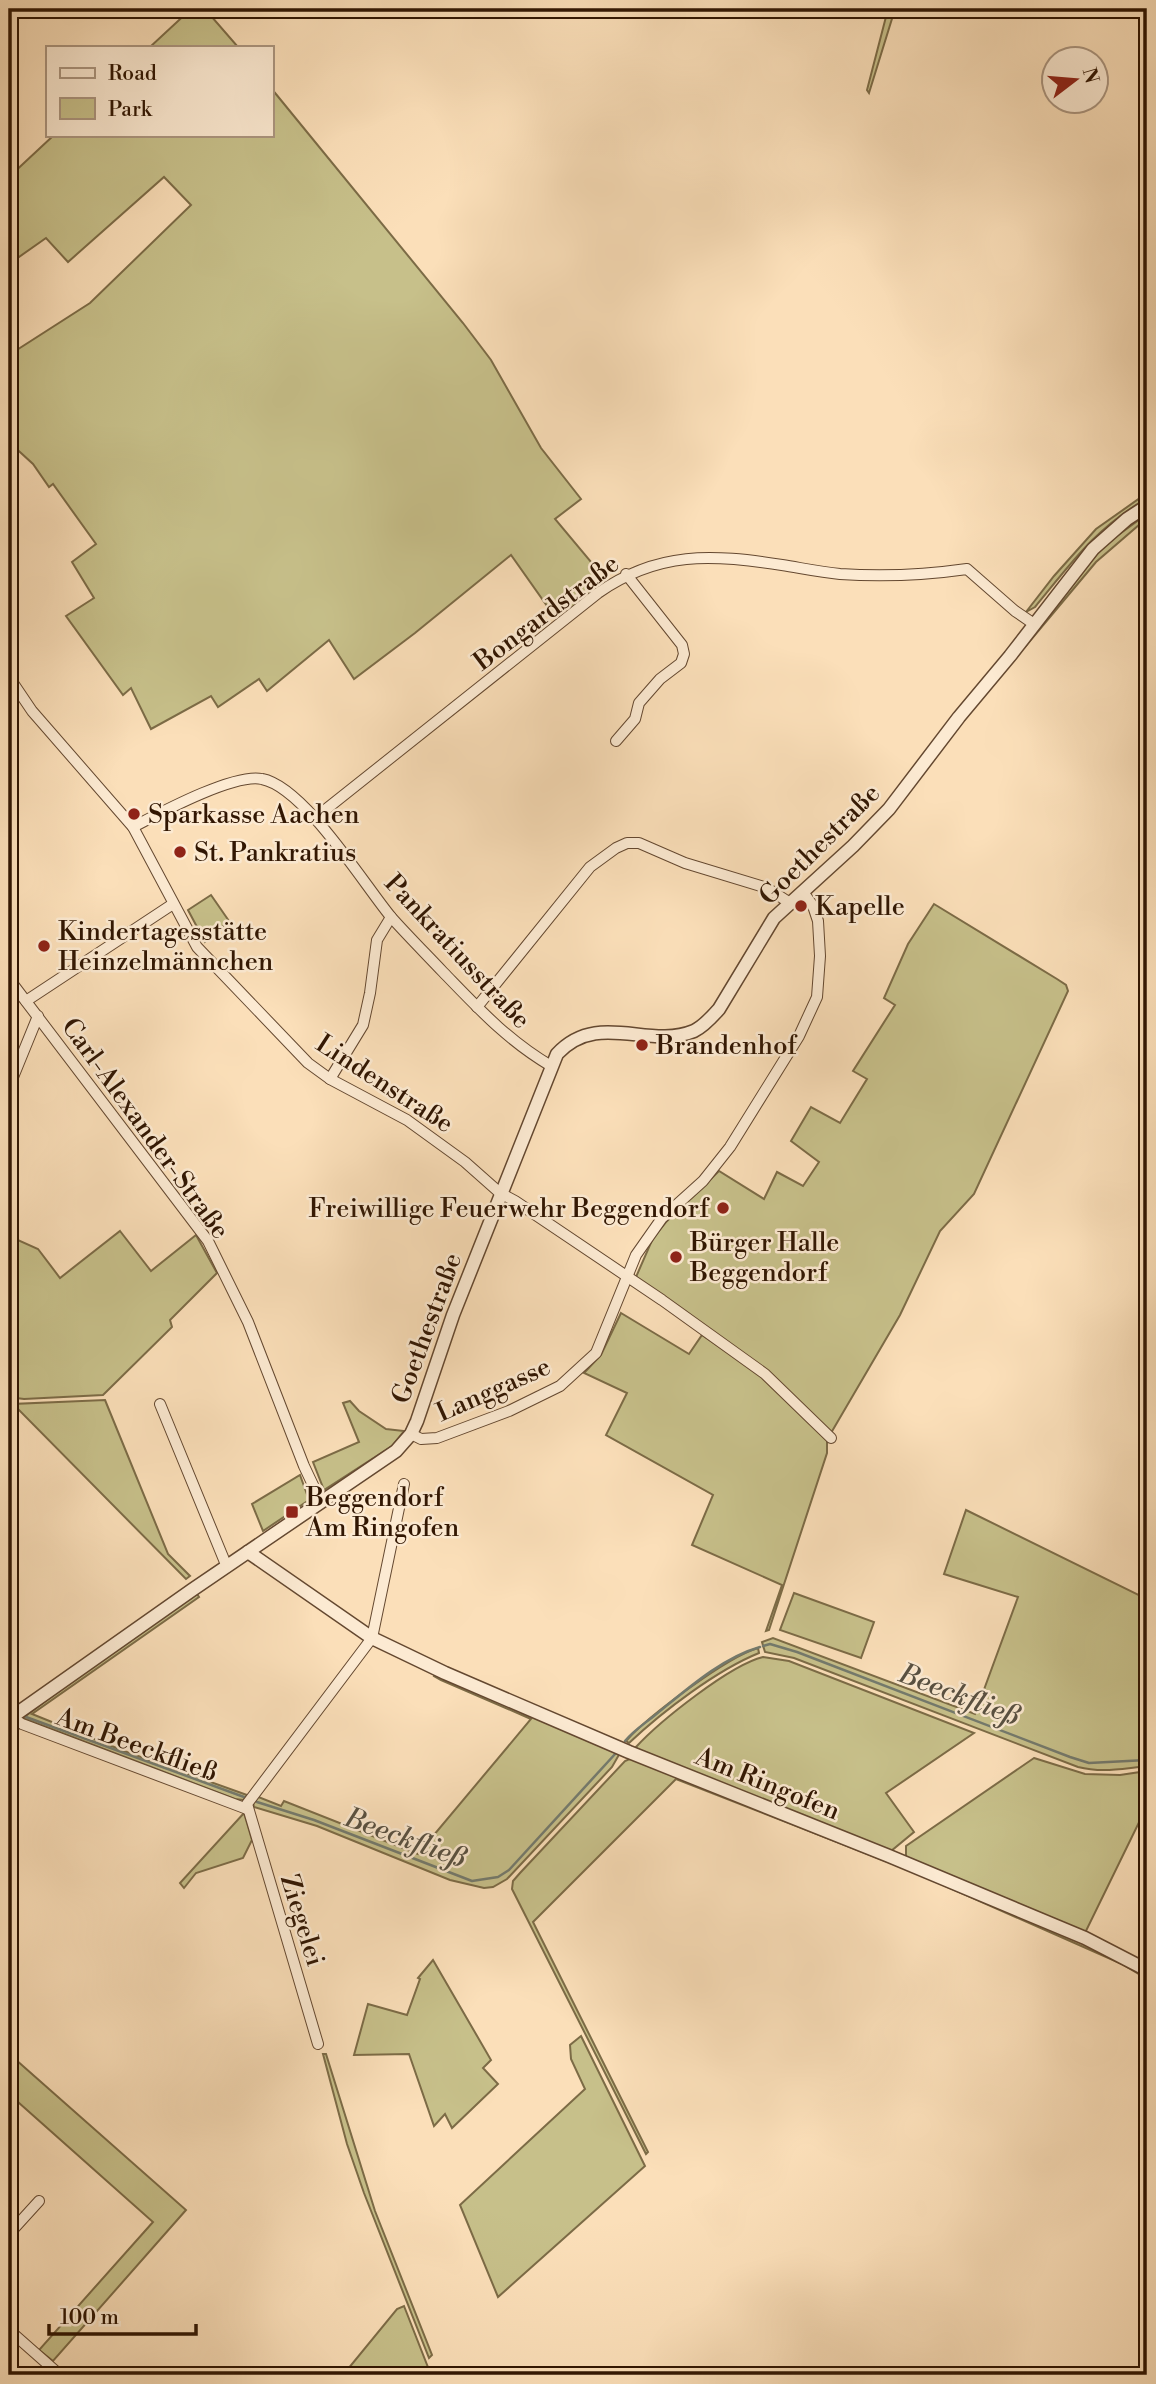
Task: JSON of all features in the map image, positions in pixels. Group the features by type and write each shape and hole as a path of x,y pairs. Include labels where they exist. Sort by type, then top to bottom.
{"street":[{"name":"Goethestraße","path":"10,1718 396,1451 411,1434 453,1315 557,1054 568,1042 581,1035 599,1032 670,1035 700,1027 719,1009 774,918 889,810 966,708 1093,549 1127,519 1147,506"},
{"name":"Bongardstraße","path":"315,818 598,593 626,574 677,560 715,557 837,573 893,576 967,569 1034,624"},
{"path":"617,741 635,719 639,703 660,679 681,663 684,654 682,645 626,574"},
{"name":"Lindenstraße","path":"9,677 32,711 133,827 197,947 308,1063 330,1079 418,1127 465,1162 500,1194 515,1201 765,1374 831,1438"},
{"name":"Pankratiusstraße","path":"133,827 177,804 247,778 260,778 275,784 315,818 391,917 477,1007 513,1042 551,1066"},
{"path":"477,1007 590,867 601,857 627,842 639,843 685,863 767,888 790,903"},
{"name":"Langgasse","path":"411,1434 421,1439 452,1433 509,1411 560,1386 596,1353 636,1255 662,1218 703,1181 730,1147 799,1036 817,997 820,956 818,921 813,906 803,892"},
{"path":"26,1001 173,904"},
{"path":"330,1079 363,1025 377,940 391,917"},
{"name":"Carl-Alexander-Straße","path":"9,979 208,1241 248,1322 304,1466 321,1502"},
{"path":"9,1087 38,1016"},
{"path":"160,1404 227,1567"},
{"path":"247,1809 248,1801 372,1638 404,1484"},
{"name":"Am Ringofen","path":"248,1552 372,1638 467,1684 889,1856 1093,1942 1147,1970"},
{"name":"Am Beeckfließ","path":"10,1718 247,1809"},
{"name":"Ziegelei","path":"247,1809 318,2044"},
{"path":"9,2234 39,2201"},
{"path":"9,2330 53,2373"}],"green space":[{"path":"191,9 205,9 237,46 151,46"},
{"path":"888,9 895,9 869,93 867,90"},
{"path":"273,90 491,360 541,448 581,499 555,519 607,581 557,620 511,555 354,679 329,640 267,691 259,679 218,707 211,696 151,729 131,688 123,695 66,616 94,598 72,562 96,544 53,484 49,487 33,464 9,442 9,355 90,303 191,205 164,177 68,262 46,238 9,264 9,177 53,136 273,136"},
{"path":"1147,493 1147,498 1099,534 1073,560 1035,607 1026,612 1096,529"},
{"path":"1147,514 1147,518 1096,562 1024,648 1029,636 1097,554"},
{"path":"211,895 229,921 205,942 188,910"},
{"path":"934,904 1057,979 1066,985 1068,991 974,1194 940,1231 900,1315 831,1433 636,1277 653,1238 719,1171 764,1199 777,1172 803,1186 819,1162 791,1141 811,1107 840,1123 867,1079 853,1071 895,1005 884,998 908,944"},
{"path":"120,1231 151,1271 196,1235 217,1273 170,1320 172,1327 103,1395 24,1399 9,1397 9,1236 38,1249 60,1278"},
{"path":"621,1313 689,1354 702,1335 761,1375 827,1439 827,1453 769,1630 766,1631 782,1585 692,1545 713,1495 606,1435 627,1393 584,1373 601,1355"},
{"path":"105,1400 168,1554 190,1576 186,1579 13,1404"},
{"path":"350,1401 359,1411 386,1429 404,1431 392,1446 324,1490 313,1462 359,1442 343,1403"},
{"path":"300,1475 309,1500 263,1531 252,1504"},
{"path":"966,1510 1147,1599 1147,1766 1104,1770 1078,1767 794,1658 765,1652 762,1642 773,1638 975,1714 1018,1597 944,1574"},
{"path":"794,1593 874,1622 861,1658 780,1630"},
{"path":"197,1594 199,1597 32,1714 124,1751 247,1795 243,1800 23,1718 104,1657"},
{"path":"758,1648 759,1653 708,1681 674,1705 629,1743 626,1741 689,1688 727,1663"},
{"path":"763,1657 789,1661 974,1733 886,1793 914,1832 891,1851 637,1749 647,1736 696,1695 733,1671"},
{"path":"435,1674 620,1753 612,1767 507,1879 493,1887 484,1888 450,1880 317,1826 254,1807 256,1796 281,1806 284,1801 418,1854 531,1719 441,1680 434,1676"},
{"path":"632,1758 904,1866 1096,1948 1147,1975 1147,1979 1122,1964 916,1873 676,1779 533,1922 648,2152 646,2154 512,1889 513,1881 520,1873 625,1761"},
{"path":"1034,1758 1085,1774 1120,1775 1147,1771 1147,1806 1085,1933 906,1857 906,1846"},
{"path":"244,1813 252,1840 243,1858 196,1873 184,1888 180,1883"},
{"path":"433,1960 491,2060 483,2068 498,2084 452,2128 445,2114 434,2126 409,2054 354,2055 368,2004 407,2015 420,1979 418,1978"},
{"path":"581,2036 645,2166 498,2297 460,2205 585,2089 571,2059 570,2045"},
{"path":"323,2054 326,2054 375,2211 432,2355 429,2358 364,2193 347,2144"},
{"path":"15,2059 186,2210 53,2361 39,2350 153,2222 9,2094 9,2065"},
{"path":"404,2306 431,2375 343,2375 397,2309"}],"waterway":[{"name":"Beeckfließ","path":"763,1646 770,1644 797,1652 1089,1763 1147,1760"},
{"name":"Beeckfließ","path":"625,1741 704,1676 731,1659 760,1647"},
{"name":"Beeckfließ","path":"26,1717 244,1797"},
{"name":"Beeckfließ","path":"257,1802 314,1820 472,1881 498,1877 509,1870 616,1753"}],"place":[{"name":"Sparkasse Aachen","path":"134,814"},
{"name":"St. Pankratius","path":"180,852"},
{"name":"Kapelle","path":"801,906"},
{"name":"Kindertagesstätte Heinzelmännchen","path":"44,946"},
{"name":"Brandenhof","path":"642,1045"},
{"name":"Freiwillige Feuerwehr Beggendorf","path":"723,1208"},
{"name":"Bürger Halle Beggendorf","path":"676,1257"},
{"name":"Beggendorf Am Ringofen","path":"292,1512"}]}
